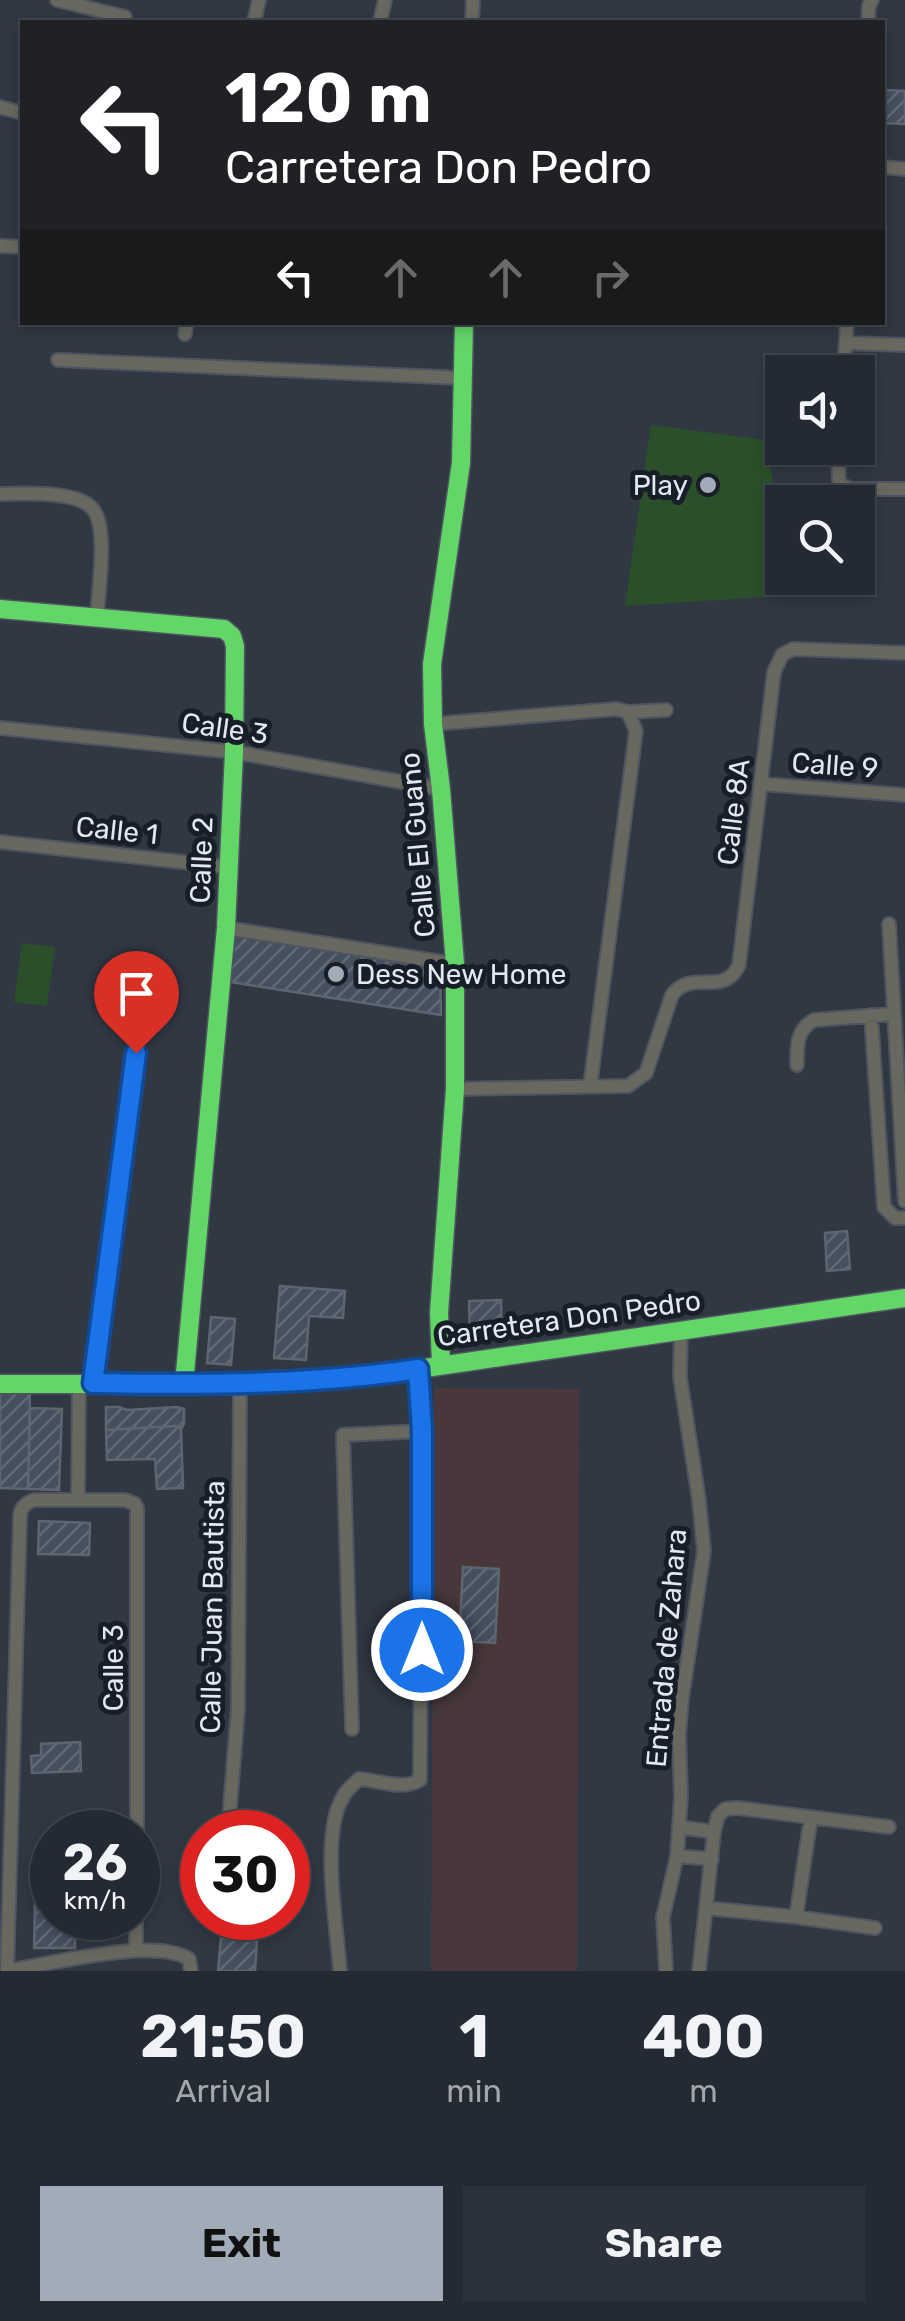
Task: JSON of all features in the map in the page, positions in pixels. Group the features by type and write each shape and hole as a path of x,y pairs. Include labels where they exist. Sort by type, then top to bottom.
{"street":[{"path":"57,0 125,17"},
{"name":"Calle El Guano","path":"442,1364 439,1313 455,1090 455,964 433,724 432,664 461,463 464,325"},
{"path":"845,355 847,325"},
{"path":"846,343 905,345"},
{"path":"58,360 462,378"},
{"path":"838,465 838,484 851,489 905,489"},
{"path":"0,494 84,501 99,518 101,533 96,617 0,608"},
{"name":"Calle 2","path":"96,617 224,629 235,646 226,928 184,1384"},
{"name":"Calle 8A","path":"590,1087 628,1086 646,1073 672,995 680,985 723,982 734,976 739,965 774,672 782,655 793,648 905,653"},
{"path":"433,724 666,710"},
{"path":"455,1090 590,1087 636,731 628,712"},
{"name":"Calle 3","path":"0,728 234,752 441,789"},
{"name":"Calle 9","path":"761,784 905,795"},
{"name":"Calle 1","path":"0,842 228,867"},
{"path":"888,924 905,1202"},
{"path":"226,928 455,964"},
{"path":"797,1065 798,1036 808,1023 893,1014"},
{"path":"871,1015 884,1207 894,1218 905,1218"},
{"path":"136,1053 86,1384 78,1500 34,1500 22,1508 20,1518 7,1971 136,1950 178,1952 190,1965"},
{"name":"Carretera Don Pedro","path":"0,1384 184,1384 370,1376 905,1298"},
{"name":"Entrada de Zahara","path":"666,1971 663,1917 680,1827 682,1700 704,1552 700,1500 680,1376 681,1329"},
{"path":"340,1971 330,1838 335,1815 344,1794 359,1779 400,1786 420,1780 422,1430 418,1369"},
{"name":"Calle Juan Bautista","path":"230,1810 238,1709 240,1382"},
{"path":"352,1728 343,1435 422,1430"},
{"name":"Calle 3","path":"78,1500 125,1500 135,1504 138,1514 137,1810"},
{"path":"700,1971 714,1832 718,1816 725,1809 889,1828"},
{"path":"796,1916 810,1818"},
{"path":"680,1827 714,1832"},
{"path":"677,1856 712,1859"},
{"path":"706,1908 875,1928"},
{"path":"136,1940 136,1950"}],"shaded area":[{"path":"434,1388 579,1389 577,1971 431,1971"}],"green space":[{"name":"Play","path":"651,425 765,440 765,465 770,465 774,485 765,485 765,595 795,595 625,606"},
{"path":"22,943 55,947 47,1006 14,1002"}],"building":[{"path":"885,90 905,91 905,124 885,123"},
{"name":"Dess New Home","path":"233,933 440,966 441,1015 230,982"},
{"path":"847,1231 850,1269 827,1271 825,1233"},
{"path":"280,1286 345,1291 343,1318 309,1316 306,1360 274,1358"},
{"path":"501,1300 502,1337 470,1338 469,1301"},
{"path":"211,1317 235,1319 231,1365 207,1363"},
{"path":"30,1389 28,1489 0,1488 0,1390"},
{"path":"106,1407 177,1407 184,1409 184,1424 181,1429 176,1426 106,1430"},
{"path":"30,1408 62,1409 59,1490 28,1489"},
{"path":"176,1426 181,1429 183,1488 157,1489 155,1459 107,1460 106,1430"},
{"path":"39,1521 90,1523 89,1555 38,1554"},
{"path":"463,1567 499,1569 495,1643 459,1641"},
{"path":"80,1742 81,1771 32,1773 31,1756 41,1755 41,1744"},
{"path":"34,1940 75,1940 75,1948 34,1948"},
{"path":"221,1940 257,1941 255,1971 218,1971"}],"traffic: fast":[{"path":"441,1364 439,1313 455,1089 455,964 433,724 432,664 461,463 464,325"},
{"path":"0,609 224,629 235,646 226,928 184,1384"},
{"path":"0,1384 184,1384 371,1376 905,1298"}],"place":[{"name":"Play","path":"708,485"},
{"name":"Dess New Home","path":"336,974"}],"route":[{"path":"136,1053 93,1383 184,1384 370,1376 418,1369 422,1430 422,1650"}]}
